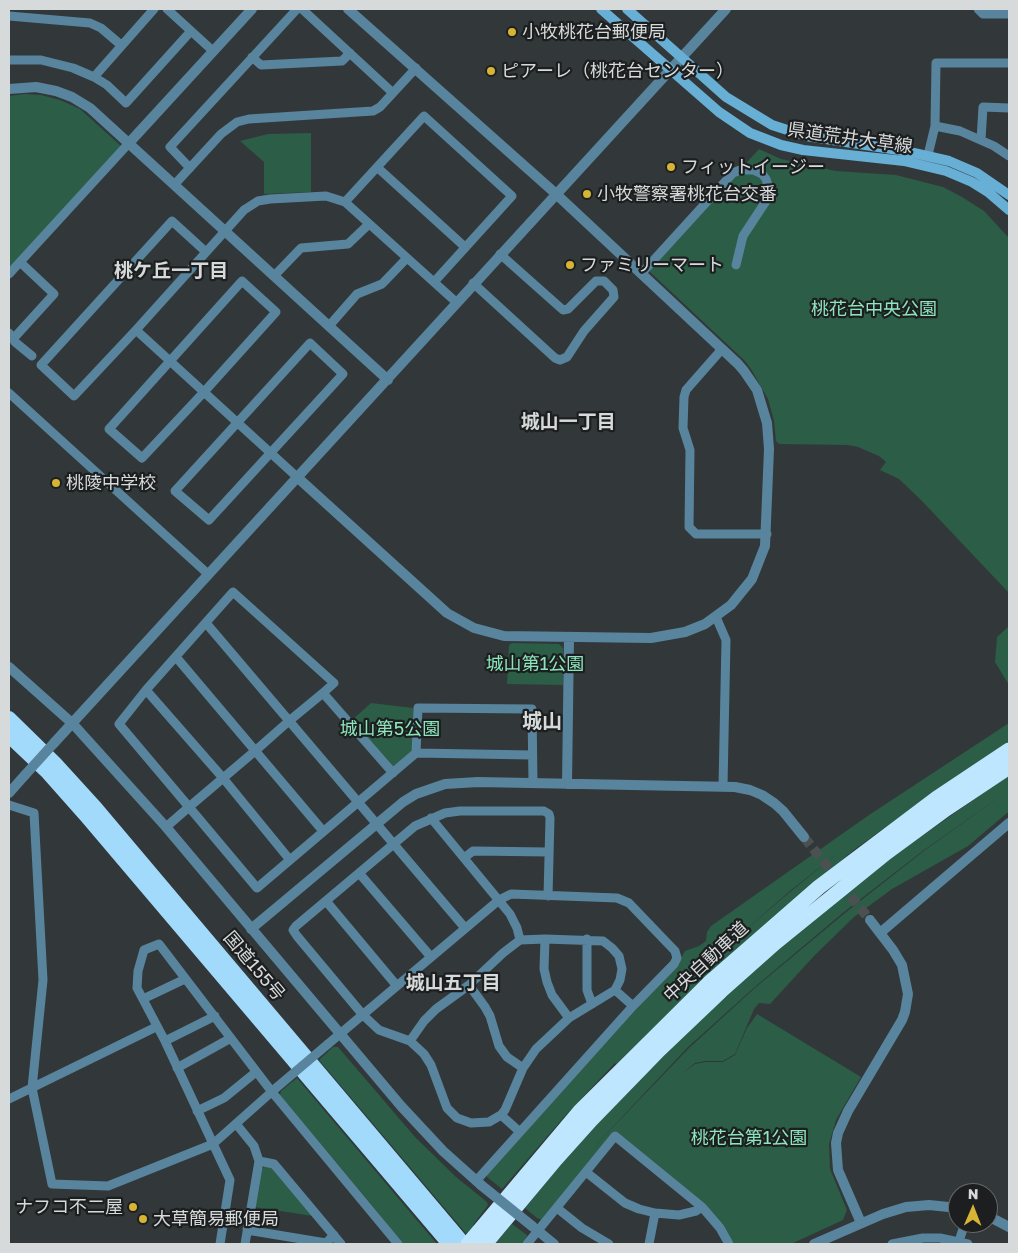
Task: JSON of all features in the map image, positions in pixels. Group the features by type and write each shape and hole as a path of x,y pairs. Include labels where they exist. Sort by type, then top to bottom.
{"highway":[{"name":"国道155号","path":"9,718 55,763 96,808 464,1244"},
{"name":"国道155号","path":"9,736 48,773 87,817 448,1244"},
{"name":"中央自動車道","path":"484,1238 580,1112 709,983 819,887 937,798 1009,750"},
{"name":"中央自動車道","path":"468,1244 484,1238 591,1120 660,1050 721,991 782,937 886,853 946,808 1009,766"}],"main road":[{"name":"県道荒井大草線","path":"601,9 719,112 734,123 765,140 803,150 904,160 946,171 980,187 1009,210"},
{"name":"県道荒井大草線","path":"627,9 726,97 772,125 806,136 928,155 950,161 977,173 1009,195"}],"street":[{"path":"94,77 154,9"},
{"path":"167,9 213,51"},
{"path":"9,274 252,9"},
{"path":"190,168 170,147 297,9"},
{"path":"302,9 393,93"},
{"path":"136,330 447,613 474,628 504,636 569,638 664,637 695,629 716,617 731,605 752,579 762,556 767,534 769,449 765,411 757,390 750,380 738,364 556,193 348,9"},
{"path":"9,793 388,380 473,283 726,9"},
{"path":"978,9 983,14 1009,14"},
{"path":"9,16 90,23 101,28 121,45"},
{"path":"9,60 57,62 94,77 126,103 191,31"},
{"path":"252,58 260,65 342,61 350,53"},
{"path":"928,155 935,126 936,63 1009,63"},
{"path":"175,184 221,134 237,122 249,119 373,111 380,107 416,68"},
{"path":"9,89 36,87 56,91 72,97 90,108 388,380"},
{"path":"981,140 983,107 1009,108"},
{"path":"345,202 424,116 512,196 434,282"},
{"path":"935,126 960,131 981,140 1009,156"},
{"path":"378,168 465,246"},
{"path":"641,274 733,173 740,170 752,170 762,174 766,179 769,189 768,198 743,236 736,265"},
{"path":"206,252 172,221 41,365 74,396 136,330 244,210 258,201 270,199 326,196 345,202 456,302"},
{"path":"274,276 301,248 348,244 368,224"},
{"path":"473,283 555,358 560,360 566,358 584,331 614,298 613,290 604,281 596,281 568,309 562,310 500,254"},
{"path":"329,326 357,294 382,284 407,258"},
{"path":"20,262 54,294 11,336 32,356"},
{"path":"242,281 276,312 142,458 109,429 170,361 242,281"},
{"path":"310,344 343,374 271,454 209,520 175,491 310,344"},
{"path":"722,350 686,390 684,397 683,428 690,450 689,527 696,534 767,534"},
{"path":"9,393 208,574"},
{"path":"166,827 189,807 323,693 334,683 233,592 146,690 119,724 189,807 257,888 416,753 532,755"},
{"path":"716,617 726,640 723,786"},
{"path":"206,623 465,928"},
{"path":"567,784 569,638"},
{"path":"176,657 323,831"},
{"path":"9,667 73,724 166,827 419,1127 442,1151 554,1244"},
{"path":"146,690 223,778 290,860"},
{"path":"323,693 393,773"},
{"path":"416,753 418,708 532,709 532,783"},
{"path":"251,929 403,802 416,794 445,784 478,782 723,786 750,790 762,795 783,811 804,837"},
{"path":"9,806 34,814 43,980 32,1088 52,1184 108,1186 213,1144 430,957 499,900 511,894 617,898 629,903 675,951 677,958 674,964 633,1006 520,1132 479,1183"},
{"path":"410,1040 424,1020 436,1009 469,985 504,952 520,940 587,939 603,941 619,956 622,969 620,980 615,990 569,1018 536,1049 523,1068 505,1110 501,1115 483,1124 471,1123 457,1118 447,1108 424,1054 410,1040 379,1030 363,1014 294,930 296,926 416,826 445,813 460,811 544,812 549,814 548,896"},
{"path":"431,818 510,914 517,928 520,940"},
{"path":"880,933 1009,823"},
{"path":"464,858 473,851 549,852"},
{"path":"359,873 430,957"},
{"path":"326,901 397,986"},
{"path":"861,1222 838,1170 836,1143 838,1133 848,1112 902,1020 906,1012 908,994 902,965 870,920"},
{"path":"545,939 544,969 547,982 552,995 569,1018"},
{"path":"587,939 587,990 592,1004"},
{"path":"220,1244 230,1180 165,1041 137,988 138,972 144,950 158,944 256,1072 274,1090 398,1244"},
{"path":"143,999 185,979"},
{"path":"469,985 486,1007 499,1046 507,1057 523,1068"},
{"path":"615,990 633,1006"},
{"path":"165,1041 215,1016"},
{"path":"9,1098 156,1027"},
{"path":"177,1068 231,1038"},
{"path":"197,1110 224,1098 256,1072"},
{"path":"501,1115 520,1132"},
{"path":"237,1124 254,1146 259,1161 245,1244"},
{"path":"527,1244 534,1229 557,1208 615,1136 702,1207 720,1228 729,1244"},
{"path":"259,1161 274,1164 341,1244"},
{"path":"586,1172 626,1203 639,1209 679,1215 696,1211 702,1207"},
{"path":"814,1244 861,1222 906,1207 929,1205 948,1207"},
{"path":"557,1208 582,1228 609,1244"},
{"path":"649,1244 656,1213"},
{"path":"247,1230 282,1240 326,1243 334,1236"},
{"path":"892,1244 923,1238 940,1238 962,1243"}],"green space":[{"path":"24,94 41,95 60,100 80,109 121,146 9,269 9,96"},
{"path":"311,133 311,192 264,194 264,162 240,141 268,134"},
{"name":"桃花台中央公園","path":"759,149 781,159 836,171 896,175 943,187 984,211 1009,238 1009,593 899,479 880,470 886,462 879,456 848,445 779,444 776,441 774,421 768,399 751,369 744,360 650,272 650,269"},
{"path":"1009,626 1009,685 995,662 997,637"},
{"name":"城山第1公園","path":"512,643 559,644 563,648 563,685 507,684 509,645"},
{"name":"城山第5公園","path":"371,703 413,708 413,751 394,769 352,720"},
{"path":"1009,723 1009,741 855,849 701,982 615,1063 564,1117 502,1189 487,1177 487,1174 678,963 685,951 699,946 706,941 707,932 711,926 869,815","holes":["838,853 744,931 790,892"]},
{"name":"桃花台第1公園","path":"1009,775 1009,812 968,846 892,889 854,917 814,956 770,1004 759,1003 754,1009 735,1054 723,1061 695,1063 683,1073 695,1064 723,1062 735,1055 747,1028 757,1014 861,1077 836,1120 829,1144 830,1169 847,1210 843,1220 791,1244 734,1244 727,1232 614,1131 542,1220 525,1208 572,1151 633,1085 730,990 811,920 882,864","holes":["1005,793 925,850 756,987 689,1048 592,1149 688,1047 756,986 844,912 924,850"]},
{"path":"333,1047 338,1047 415,1137 456,1177 487,1202 488,1205 473,1225 492,1244 475,1244 319,1060"},
{"path":"297,1078 437,1244 402,1244 280,1095 281,1091"},
{"path":"266,1166 272,1168 313,1216 254,1207 261,1169"},
{"path":"512,1224 527,1235 527,1239 523,1244 495,1244"}],"tunnel":[{"path":"804,837 870,920"}],"place":[{"name":"小牧桃花台郵便局","path":"512,32"},
{"name":"ピアーレ（桃花台センター）","path":"491,71"},
{"name":"フィットイージー","path":"671,167"},
{"name":"小牧警察署桃花台交番","path":"587,194"},
{"name":"ファミリーマート","path":"570,265"},
{"name":"桃陵中学校","path":"56,483"},
{"name":"ナフコ不二屋","path":"133,1207"},
{"name":"大草簡易郵便局","path":"143,1219"}],"district":[{"name":"桃ケ丘一丁目","path":"171,271"},
{"name":"城山一丁目","path":"568,422"},
{"name":"城山","path":"542,722"},
{"name":"城山五丁目","path":"453,983"}]}
